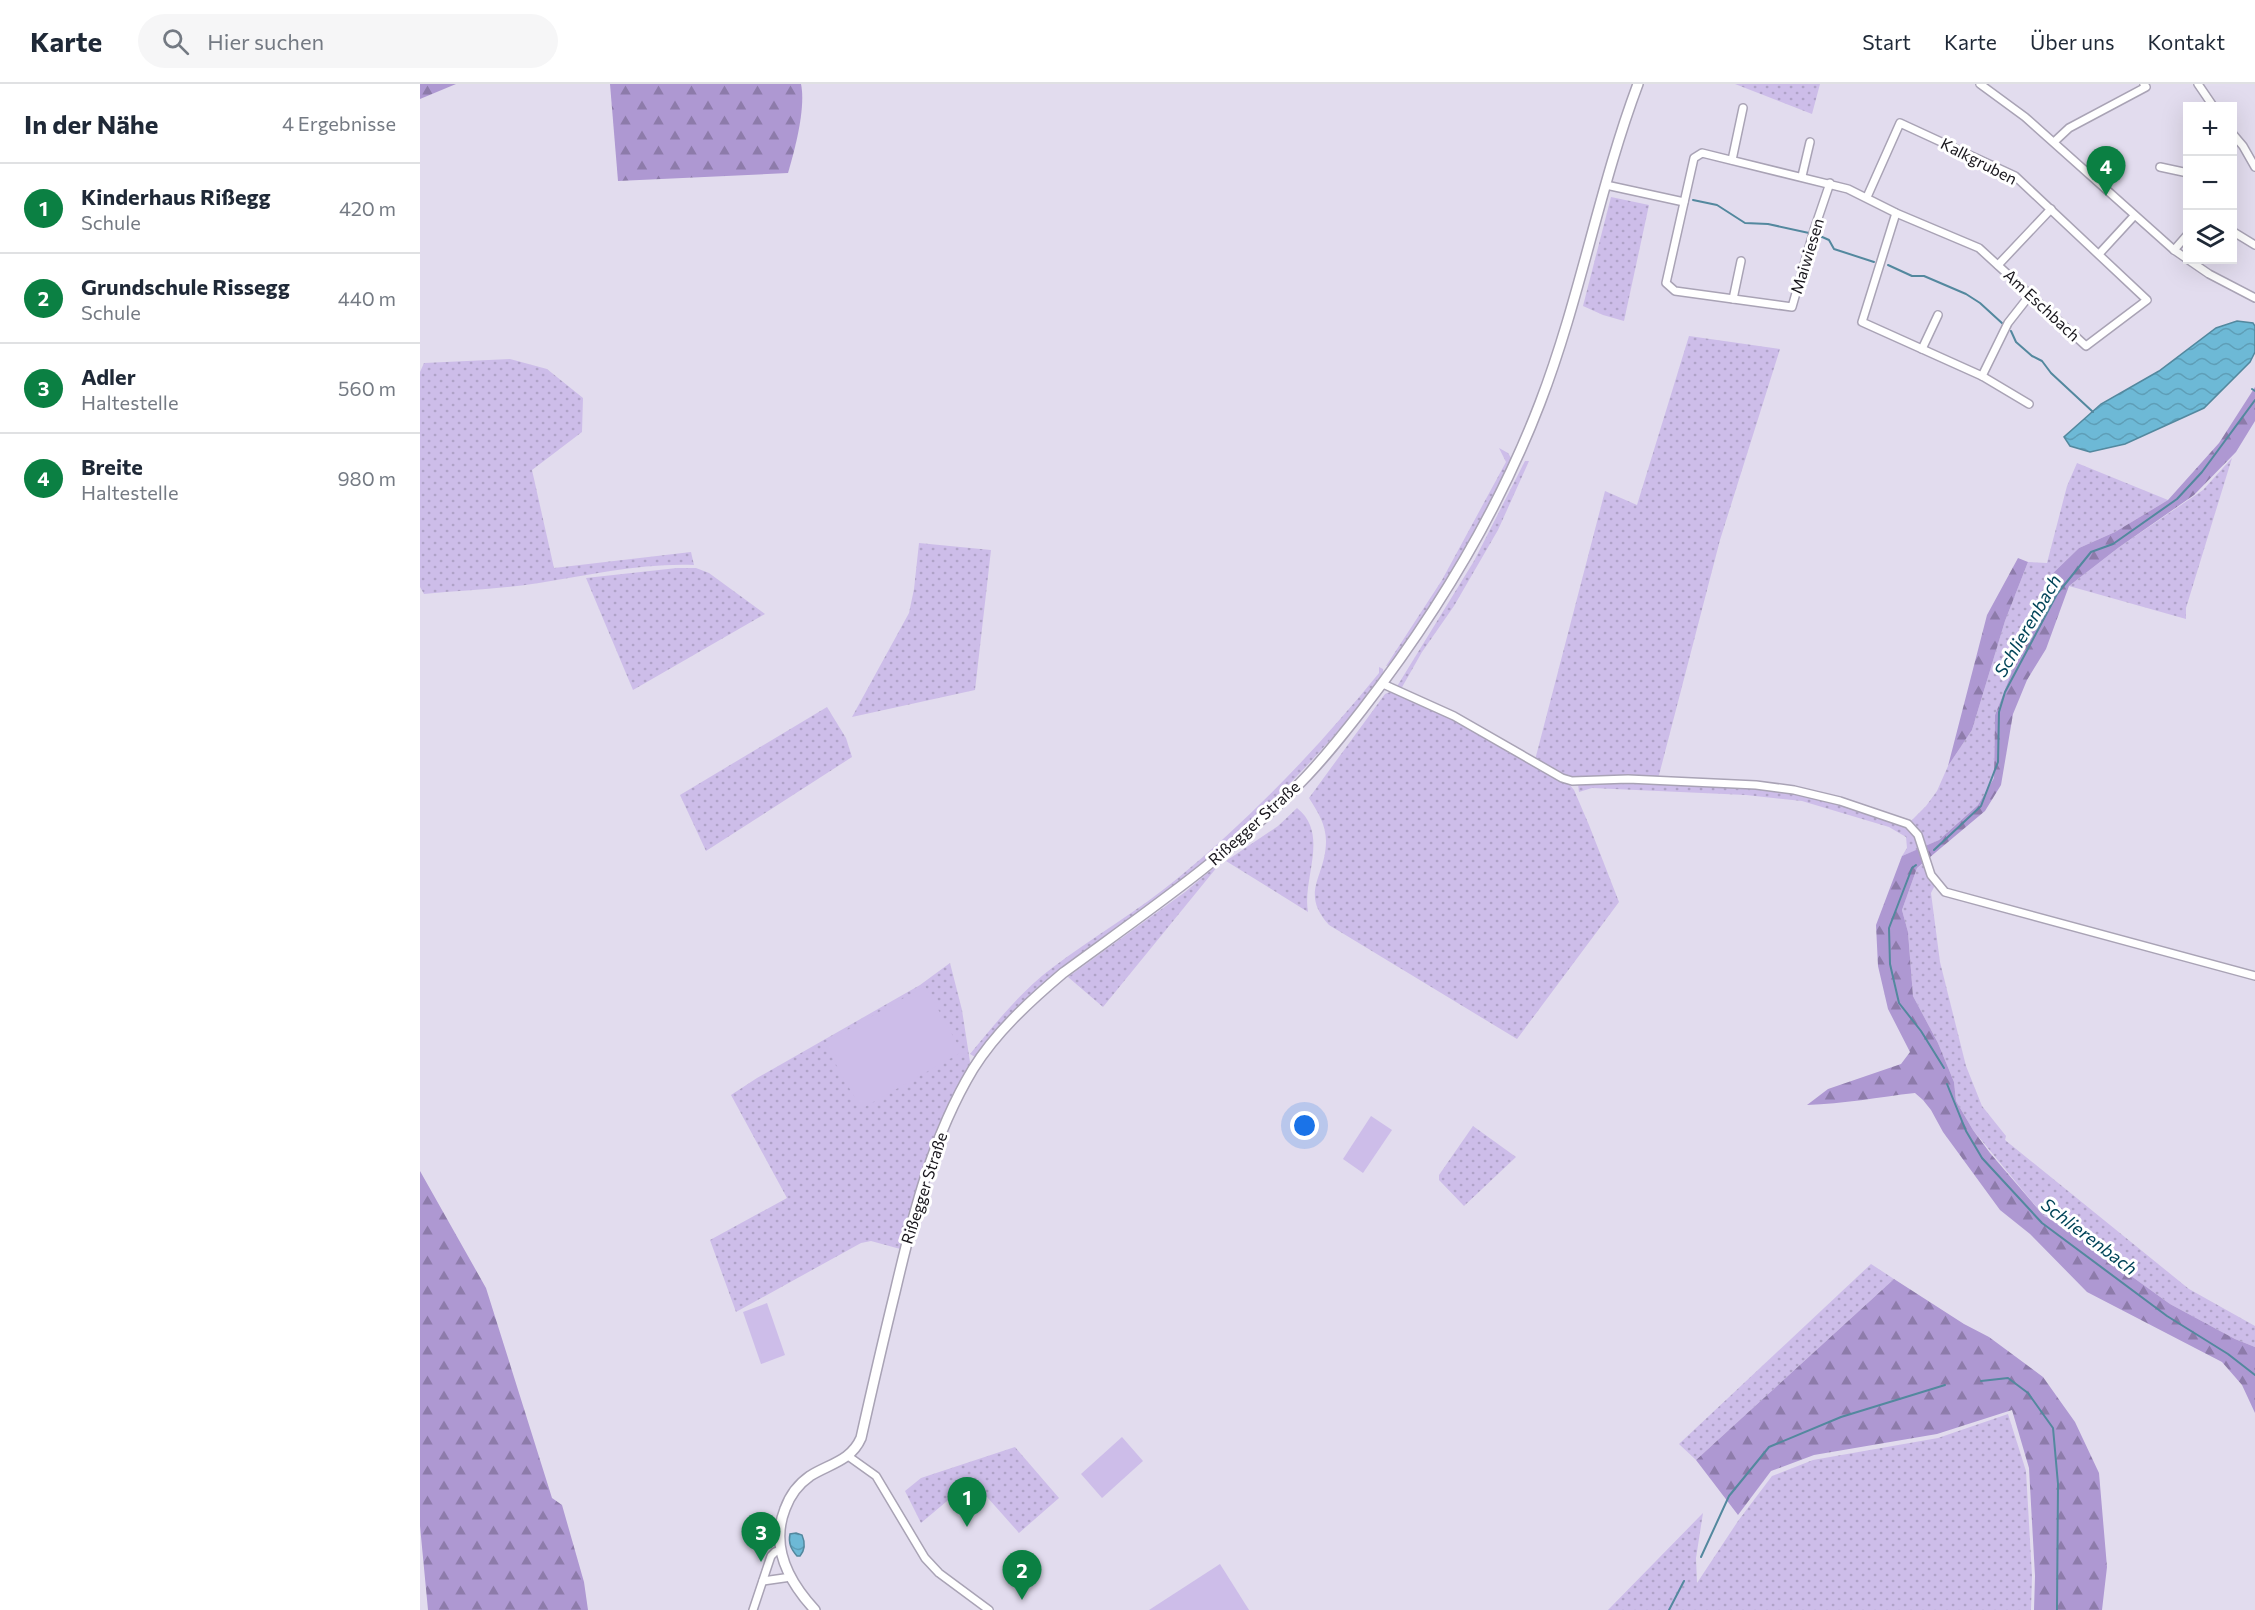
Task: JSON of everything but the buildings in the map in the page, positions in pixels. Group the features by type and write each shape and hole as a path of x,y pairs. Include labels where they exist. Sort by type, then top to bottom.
{"street":[{"name":"Rißegger Straße","path":"848,1456 861,1438 904,1250 929,1164 946,1119 973,1069 1017,1015 1063,973 1176,890 1267,815 1320,761 1383,684 1433,613 1469,552 1519,455 1541,402 1638,84"},
{"path":"1981,84 2025,117 2174,250 2209,274 2255,298"},
{"path":"2198,84 2210,102"},
{"path":"2054,142 2069,128 2147,85"},
{"path":"1732,160 1743,108"},
{"name":"Kalkgruben","path":"1867,197 1900,123 2015,176 2099,254"},
{"path":"2237,139 2255,167"},
{"path":"1802,176 1810,142"},
{"name":"Am Eschbach","path":"1684,202 1694,158 1702,153 1830,183 1867,197 1896,213 1979,248 2086,346 2147,300 2099,254"},
{"path":"2160,167 2183,172"},
{"name":"Maiwiesen","path":"1684,202 1666,283 1675,291 1792,307 1830,183"},
{"path":"1606,185 1684,202"},
{"name":"Am Eschbach","path":"1998,265 2051,209"},
{"path":"1896,213 1862,322 1982,376 2029,404"},
{"path":"2099,254 2134,216"},
{"path":"2237,234 2255,245"},
{"path":"2174,250 2183,239"},
{"path":"1733,298 1741,261"},
{"path":"1982,376 2008,323 2030,296"},
{"path":"1922,349 1938,315"},
{"path":"1383,684 1454,716 1562,778 1572,781 1628,779 1756,785 1794,790 1891,817 1913,828 1918,835 1931,875 1945,892 2255,976"},
{"path":"815,1610 791,1577 780,1550 782,1517 796,1489 809,1477 848,1456 876,1476 925,1558 939,1573 989,1610"},
{"path":"753,1610 771,1556 780,1550"},
{"path":"763,1581 791,1577"}],"shaded area":[{"path":"1735,84 1820,84 1812,114"},
{"path":"1611,197 1649,205 1624,321 1583,306"},
{"path":"1689,336 1780,349 1720,540 1658,779 1564,776 1535,760 1605,491 1637,505"},
{"path":"510,359 547,369 583,398 582,432 532,470 554,568 691,552 694,565 636,568 525,585 424,594 420,587 420,372 424,363"},
{"path":"1499,448 1508,453 1513,461 1470,545 1392,665 1386,666 1442,580 1506,462"},
{"path":"2232,458 2186,608 2186,619 2069,586 2118,548 2203,490"},
{"path":"1525,461 1529,461 1498,530 1454,606 1422,652 1401,689 1396,688 1474,561"},
{"path":"2077,463 2168,500 2115,532 2079,548 2049,577 1995,715 1994,778 1978,805 1939,840 1921,848 1908,824 1937,791 1948,766 1972,730 2005,621 2028,562 2047,563 2067,486"},
{"path":"919,543 991,550 975,690 852,717 909,613"},
{"path":"696,568 709,573 765,614 633,690 586,578"},
{"path":"1379,667 1383,669 1384,676 1364,701 1300,773 1232,839 1040,987 1016,1011 980,1055 975,1057 970,1054 1008,1009 1040,977 1163,890 1232,831 1332,728 1379,673"},
{"path":"1390,692 1455,719 1568,783 1574,790 1589,825 1619,902 1517,1039 1329,925 1316,903 1316,884 1325,854 1326,835 1321,819 1309,798 1385,694"},
{"path":"827,707 846,738 852,757 706,851 680,795"},
{"path":"1629,782 1755,788 1798,793 1843,805 1910,828 1917,839 1919,849 1902,856 1907,848 1906,837 1889,827 1802,801 1746,795 1592,788 1579,792 1578,784"},
{"path":"1297,808 1307,819 1312,830 1313,857 1308,885 1308,912 1226,861 1278,826"},
{"path":"1222,861 1103,1007 1068,977 1185,892"},
{"path":"1925,862 1936,883 1931,893 1940,962 1966,1066 1982,1106 2006,1136 2005,1140 2189,1289 2255,1326 2255,1347 2235,1339 2170,1304 2109,1260 2074,1228 2044,1216 1973,1130 1956,1101 1954,1082 1938,1043 1913,996 1908,932 1902,910 1917,868"},
{"path":"950,963 973,1069 947,1119 904,1250 871,1241 861,1243 736,1312 710,1240 787,1198 731,1095 920,985"},
{"path":"925,986 962,1052 861,1109 824,1043"},
{"path":"1371,1116 1392,1130 1363,1173 1343,1159"},
{"path":"1473,1126 1516,1157 1464,1206 1439,1180 1439,1175"},
{"path":"1871,1264 1894,1279 1696,1460 1679,1444"},
{"path":"767,1303 785,1355 761,1364 743,1312"},
{"path":"2008,1414 2026,1471 2032,1576 2031,1610 1608,1610 1703,1513 1696,1558 1697,1583 1738,1521 1772,1476 1813,1460 1938,1438"},
{"path":"1122,1437 1143,1461 1102,1498 1081,1474"},
{"path":"1015,1447 1059,1498 1019,1533 972,1480 921,1523 905,1491 921,1478"},
{"path":"1220,1564 1249,1610 1149,1610"}],"green space":[{"path":"420,84 456,84 420,99"},
{"path":"610,84 801,84 801,116 788,173 618,181"},
{"path":"2255,387 2255,421 2236,452 2194,495 2118,548 2069,586 2046,649 2027,680 2013,714 2001,785 1985,811 1917,868 1902,910 1908,932 1913,996 1938,1043 1954,1082 1956,1101 1973,1130 2044,1216 2074,1228 2109,1260 2170,1304 2235,1339 2255,1347 2255,1413 2242,1385 2222,1362 2087,1292 2030,1234 2000,1210 1943,1132 1931,1110 1915,1093 1807,1105 1828,1089 1901,1064 1910,1052 1888,1009 1878,966 1876,925 1902,856 1939,840 1978,805 1994,778 1995,715 2049,577 2079,548 2115,532 2168,500 2219,443"},
{"path":"2018,558 2028,562 2005,621 1972,730 1948,766 1987,615"},
{"path":"420,1171 486,1288 552,1498 562,1505 584,1582 588,1610 428,1610 420,1526"},
{"path":"1894,1279 1964,1324 1989,1337 2043,1377 2075,1422 2099,1473 2107,1567 2102,1610 2034,1610 2035,1576 2029,1468 2012,1410 1937,1434 1814,1455 1771,1471 1738,1515 1696,1460"}],"water":[{"path":"2237,321 2253,323 2255,326 2255,352 2250,362 2204,408 2125,444 2090,452 2070,446 2064,437 2101,404 2159,371 2216,328"},
{"path":"790,1534 802,1535 804,1540 804,1549 800,1556 797,1556 790,1543"}],"waterway":[{"path":"1693,200 1717,205 1745,223 1768,224 1809,233"},
{"path":"1820,236 1829,240 1834,249 1874,262"},
{"path":"1888,265 1912,276 1924,276 1966,294 1980,303 2003,324"},
{"path":"2011,331 2016,342 2032,356 2042,361 2051,373 2093,412"},
{"name":"Schlierenbach","path":"1934,850 1981,806 1998,762 1999,712 2005,692 2057,594 2091,552 2113,544 2177,499 2202,472 2255,400"},
{"name":"Schlierenbach","path":"1916,865 1912,868 1889,928 1890,964 1899,1003 1921,1031 1944,1068"},
{"name":"Schlierenbach","path":"1947,1084 1966,1131 1982,1158 2042,1223 2167,1316 2228,1354 2255,1375"},
{"path":"1981,1381 2008,1378 2028,1393 2053,1428 2058,1484 2057,1610"},
{"path":"1701,1557 1729,1496 1769,1447 1841,1417 1945,1385"},
{"path":"1669,1610 1684,1581"}],"place":[{"name":"Breite","path":"2106,196"},
{"name":"Kinderhaus Rißegg","path":"967,1527"},
{"name":"Adler","path":"761,1562"},
{"name":"Grundschule Rissegg","path":"1022,1600"}]}
